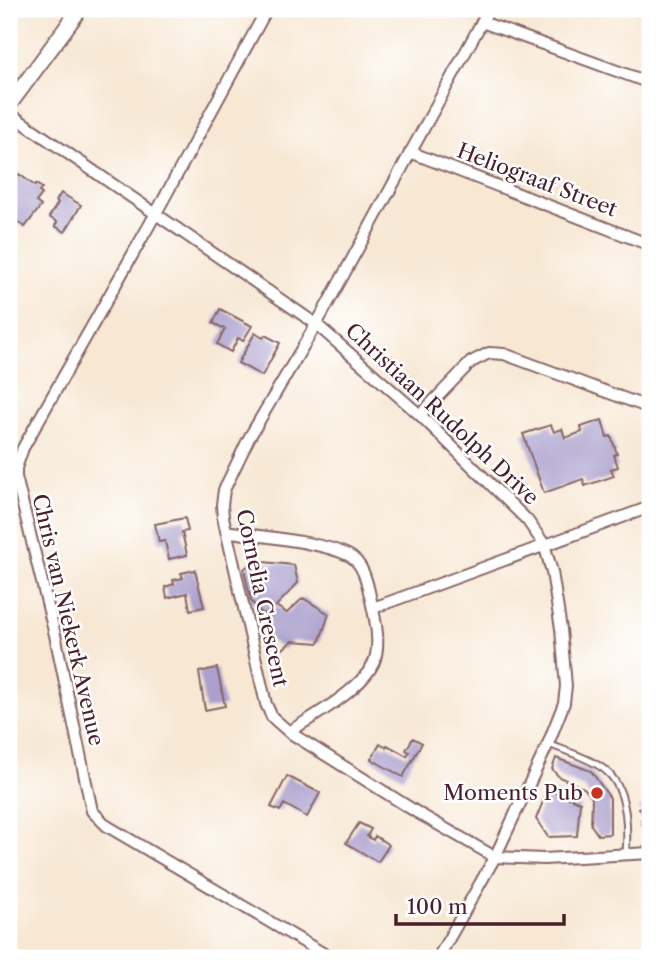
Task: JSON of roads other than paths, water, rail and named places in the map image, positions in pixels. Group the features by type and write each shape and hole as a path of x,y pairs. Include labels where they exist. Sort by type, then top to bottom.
{"street":[{"path":"9,105 80,9"},
{"name":"Chris van Niekerk Avenue","path":"267,9 18,460 16,477 55,635 92,811 103,823 331,958"},
{"name":"Cornelia Crescent","path":"489,9 228,481 222,505 226,531 263,695 272,717 289,732 418,813 495,857 544,859 650,853"},
{"path":"482,22 650,83"},
{"name":"Christiaan Rudolph Drive","path":"9,113 316,324 420,415 527,520 544,544 556,598 566,686 564,703 548,744 495,857 438,958"},
{"name":"Heliograaf Street","path":"410,152 650,245"},
{"path":"420,415 471,362 480,356 497,352 650,408"},
{"path":"9,502 22,499"},
{"path":"373,608 650,507"},
{"path":"226,531 318,546 348,554 362,569 373,608 377,655 370,671 356,685 289,732"}],"lane":[{"path":"548,744 606,771 615,782 624,809 626,854"}],"place":[{"name":"Moments Pub","path":"597,793"}]}
